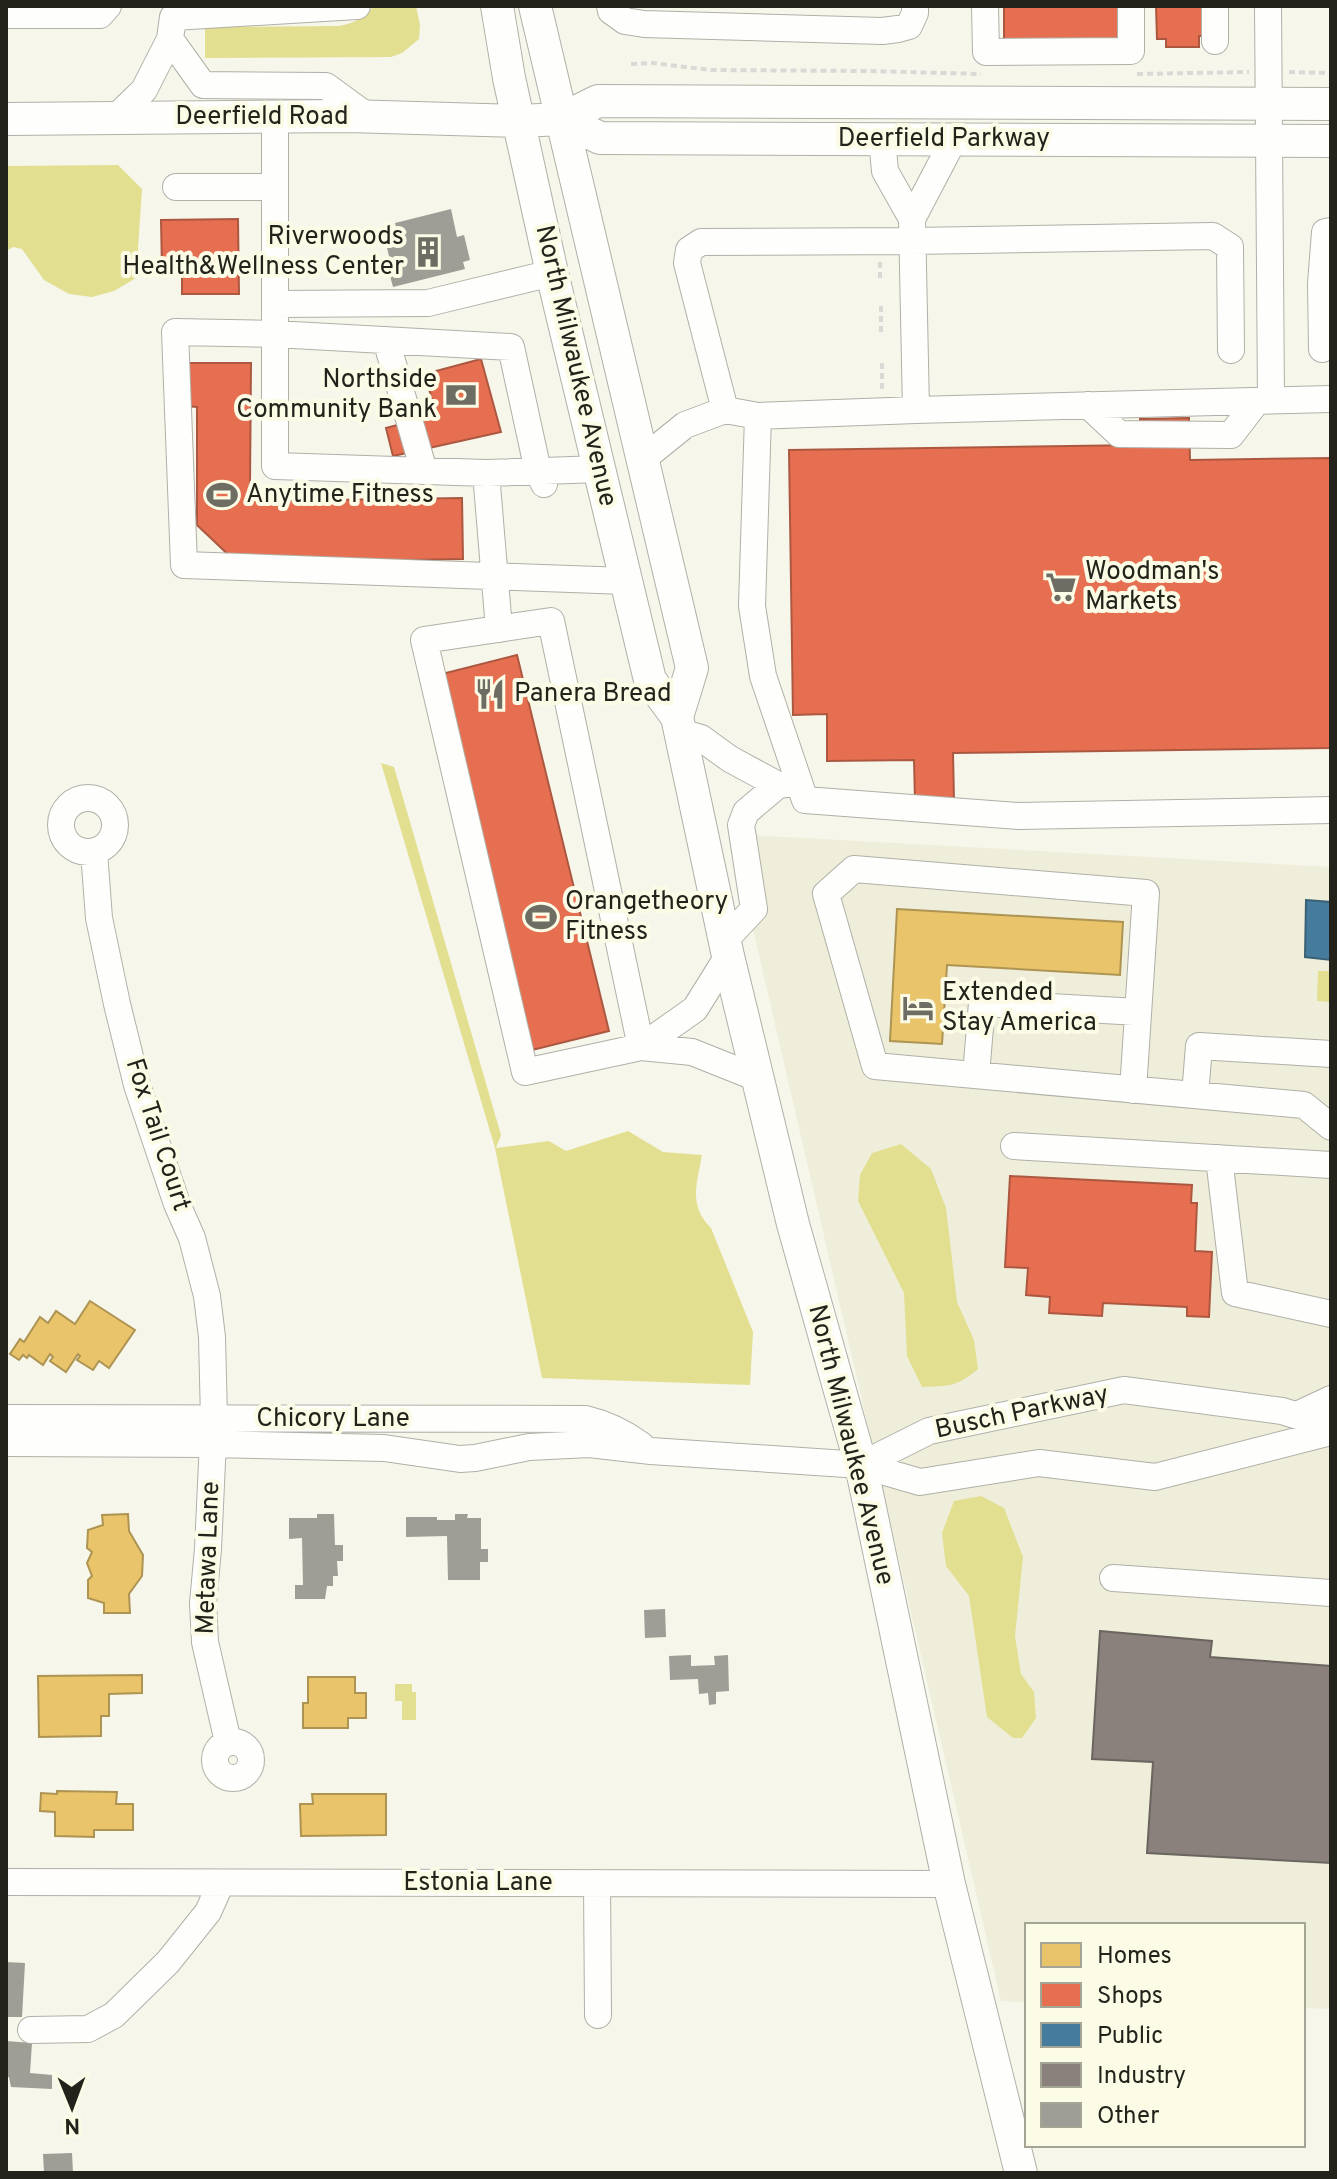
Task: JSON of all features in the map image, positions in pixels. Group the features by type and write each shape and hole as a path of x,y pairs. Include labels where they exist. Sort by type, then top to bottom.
{"main road":[{"name":"North Milwaukee Avenue","path":"497,6 509,78 552,273 650,680 678,725 757,1078 796,1234 861,1465 949,1884 1021,2173"},
{"name":"North Milwaukee Avenue","path":"535,6 692,668 678,725"},
{"name":"Deerfield Parkway","path":"519,121 562,119 598,101 1331,104"},
{"name":"Deerfield Road","path":"6,119 367,116 519,121"},
{"name":"Deerfield Parkway","path":"562,119 600,138 1331,141"}],"street":[{"path":"6,15 100,15 108,6"},
{"path":"115,118 144,90 170,39 173,17 291,7 357,6"},
{"path":"610,6 611,11 625,21 644,24 882,31 909,26 915,6"},
{"path":"985,6 986,52 1131,51 1131,6"},
{"path":"1215,6 1215,41"},
{"path":"1264,400 1268,6"},
{"path":"170,39 203,85 326,86 367,116"},
{"path":"275,117 275,466 541,477 600,469"},
{"path":"882,139 885,171 912,230 916,410"},
{"path":"912,230 954,139"},
{"path":"176,187 275,187"},
{"path":"725,410 687,263 689,250 701,242 912,230 1213,236 1230,247 1231,350"},
{"path":"1322,349 1321,284 1325,232 1331,231"},
{"path":"275,304 428,303 552,273"},
{"path":"541,477 511,347 275,334 175,332 184,565 626,581"},
{"path":"386,340 424,471"},
{"path":"643,459 685,425 725,410 758,416 1331,399"},
{"path":"758,416 752,606 763,676 788,783"},
{"path":"486,473 499,629"},
{"path":"641,1047 551,621 424,640 525,1072 641,1047 692,1052 757,1078"},
{"path":"678,725 730,759 788,783 805,800 1019,816 1331,810"},
{"path":"641,1047 695,1009 727,948 754,909 741,825 746,812 788,783"},
{"name":"Fox Tail Court","path":"94,852 99,918 137,1085 177,1204 192,1238 207,1296 212,1337 213,1431"},
{"path":"1133,1090 1146,893 854,869 826,894 875,1066 1133,1090 1304,1105 1331,1127"},
{"path":"976,1075 982,1003 1138,1012"},
{"path":"1195,1095 1199,1046 1331,1054"},
{"path":"1014,1146 1331,1165"},
{"path":"1219,1158 1235,1293 1331,1314"},
{"name":"Busch Parkway","path":"861,1465 929,1431 1124,1390 1282,1411 1331,1429"},
{"path":"1297,1415 1331,1399"},
{"name":"Chicory Lane","path":"6,1418 213,1431 460,1459 529,1447 589,1444 861,1465"},
{"path":"495,1419 495,1454"},
{"name":"Chicory Lane","path":"6,1443 495,1419 585,1419 623,1432 651,1451"},
{"name":"Busch Parkway","path":"861,1465 920,1482 1039,1463 1155,1477 1331,1429"},
{"name":"Metawa Lane","path":"213,1431 203,1603 205,1642 228,1742"},
{"path":"1113,1578 1331,1593"},
{"name":"Estonia Lane","path":"6,1882 949,1884"},
{"path":"31,2030 88,2029 114,2015 168,1962 208,1912 221,1883"},
{"path":"597,1883 598,2015"}],"path":[{"path":"631,64 653,63 710,70 990,74"},
{"path":"1134,74 1226,72"},
{"path":"1320,72 1331,73"},
{"path":"881,306 881,336"},
{"path":"882,363 882,394"}],"shaded area":[{"path":"374,6 416,6 419,39 402,53 391,57 205,58 205,27 339,26 359,19"},
{"path":"118,165 142,189 136,278 114,291 92,297 69,294 44,280 22,249 13,247 6,251 6,166"},
{"path":"381,763 394,767 501,1135 496,1148 549,1141 566,1151 628,1131 663,1152 702,1155 697,1202 699,1211 711,1228 753,1332 750,1385 542,1378 495,1148"},
{"path":"731,834 1331,867 1331,2009 1305,2008 1305,1923 1025,1923 1025,2002 1001,2001"},
{"path":"1318,971 1331,971 1331,1002 1317,1001"},
{"path":"901,1144 931,1169 946,1208 957,1302 974,1340 978,1369 946,1386 922,1387 907,1356 904,1293 858,1201 860,1175 872,1153"},
{"path":"981,1496 1004,1508 1023,1557 1015,1636 1021,1674 1034,1692 1036,1718 1022,1738 1013,1738 987,1717 969,1596 946,1566 942,1533 954,1501"},
{"path":"395,1684 412,1684 412,1692 416,1692 416,1720 402,1720 402,1701 395,1701"}],"building: Homes":[{"name":"Extended Stay America","path":"897,909 1123,922 1120,975 947,965 942,1044 890,1041"},
{"path":"90,1301 135,1330 109,1368 99,1361 93,1370 77,1360 78,1354 66,1372 50,1361 53,1357 50,1354 43,1365 29,1355 27,1358 23,1355 19,1360 10,1354 20,1339 24,1342 40,1317 48,1323 56,1311 75,1324"},
{"path":"128,1514 129,1531 143,1555 142,1576 129,1594 130,1613 104,1613 104,1603 88,1598 88,1580 92,1576 87,1563 92,1552 87,1548 88,1530 103,1525 102,1515"},
{"path":"142,1675 142,1693 109,1694 109,1716 101,1716 101,1736 39,1737 38,1676"},
{"path":"308,1677 355,1677 355,1693 366,1693 366,1718 348,1718 348,1728 303,1728 303,1703 308,1703"},
{"path":"57,1791 117,1792 116,1804 133,1804 133,1830 94,1830 94,1837 55,1836 55,1812 40,1811 41,1793 57,1794"},
{"path":"312,1794 386,1794 386,1835 301,1836 300,1804 313,1804"}],"building: Shops":[{"path":"1004,6 1128,6 1120,44 1004,44"},
{"path":"1156,6 1206,6 1205,36 1199,36 1199,47 1166,47 1166,39 1157,39"},
{"path":"238,219 239,294 182,294 182,269 162,269 161,220"},
{"name":"Northside Community Bank","path":"481,359 501,432 393,456 386,428 436,415 425,374"},
{"path":"185,363 251,363 250,485 261,501 462,498 463,559 237,563 197,525 197,407 185,406"},
{"name":"Woodman's Markets","path":"1189,418 1190,460 1331,458 1331,748 953,753 954,801 915,801 914,760 827,761 827,714 793,715 789,450 1140,445 1140,419"},
{"path":"517,655 609,1031 532,1050 442,674"},
{"path":"1010,1176 1192,1185 1191,1203 1197,1203 1195,1251 1212,1252 1209,1317 1187,1316 1187,1307 1103,1303 1102,1316 1049,1313 1050,1297 1026,1295 1028,1268 1005,1267"}],"building: Public":[{"path":"1306,900 1331,902 1331,960 1305,957"}],"building: Industry":[{"path":"1100,1631 1212,1641 1210,1657 1331,1666 1331,1863 1147,1853 1153,1762 1092,1759"}],"building: Other":[{"name":"Riverwoods Health&Wellness Center","path":"451,209 457,237 464,235 470,260 463,262 465,269 393,287 385,257 389,256 387,248 400,244 395,223"},
{"path":"317,1514 334,1514 335,1545 343,1545 343,1561 337,1561 338,1576 333,1576 333,1586 327,1586 325,1599 295,1599 295,1585 303,1585 302,1538 289,1539 289,1518 317,1518"},
{"path":"455,1514 481,1518 481,1549 488,1549 488,1562 480,1562 480,1580 448,1580 447,1536 406,1537 406,1517 455,1520"},
{"path":"665,1609 666,1637 645,1638 644,1610"},
{"path":"691,1655 691,1666 715,1665 714,1656 728,1655 729,1691 716,1692 716,1704 709,1705 708,1693 699,1694 698,1679 670,1680 669,1656"},
{"path":"6,1962 25,1963 22,2017 6,2017"},
{"path":"6,2041 32,2043 30,2073 52,2075 52,2089 11,2087 9,2077 6,2077"},
{"path":"72,2153 73,2173 44,2173 43,2154"}],"place":[{"name":"Riverwoods Health&Wellness Center","path":"428,252"},
{"name":"Northside Community Bank","path":"461,395"},
{"name":"Anytime Fitness","path":"222,495"},
{"name":"Woodman's Markets","path":"1061,587"},
{"name":"Panera Bread","path":"490,694"},
{"name":"Orangetheory Fitness","path":"541,917"},
{"name":"Extended Stay America","path":"918,1008"}]}
